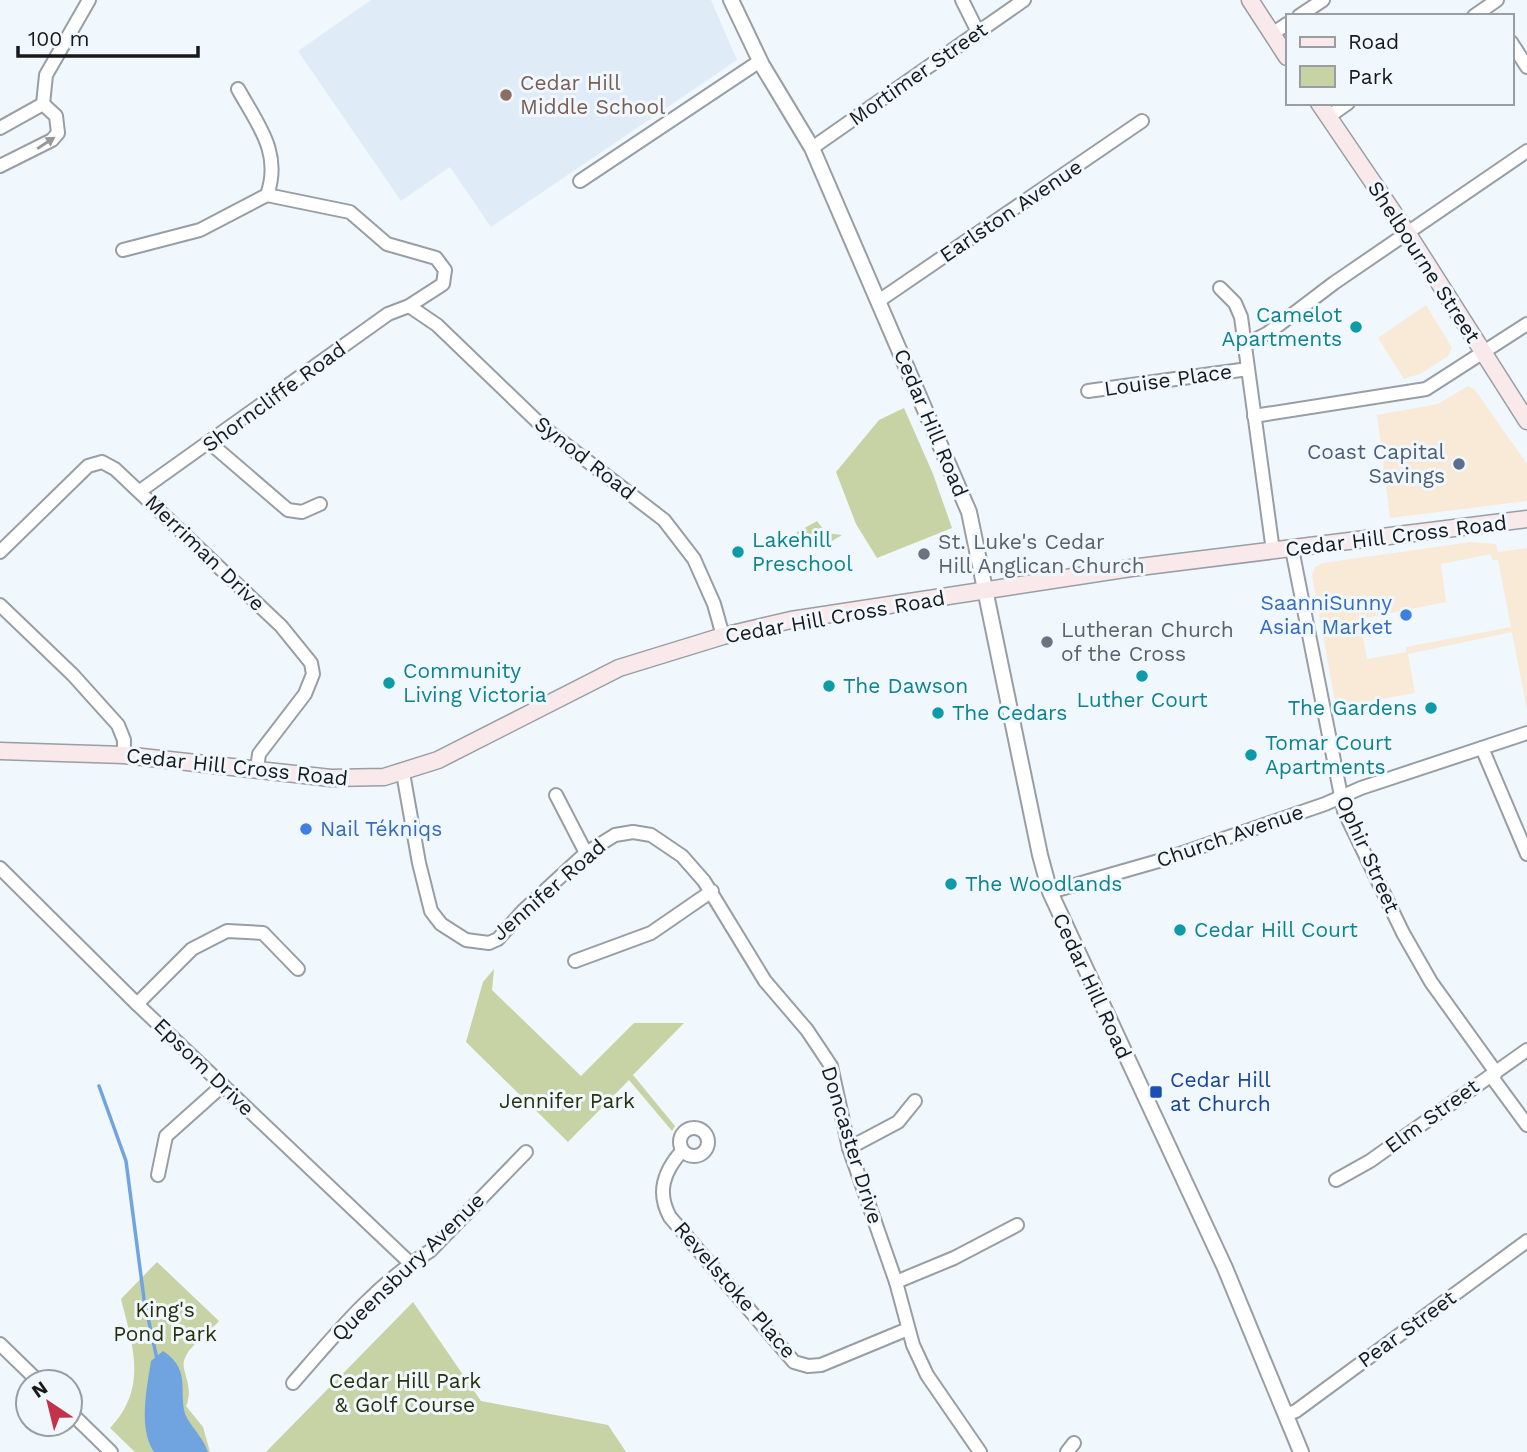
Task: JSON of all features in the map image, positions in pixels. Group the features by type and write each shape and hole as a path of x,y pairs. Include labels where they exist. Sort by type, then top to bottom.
{"main road":[{"path":"1250,0 1286,55"},
{"name":"Shelbourne Street","path":"1324,110 1408,234 1527,422"},
{"name":"Cedar Hill Cross Road","path":"0,751 124,755 339,779 403,773 438,760 618,668 723,636 791,620 1131,568 1527,519"}],"street":[{"path":"43,104 46,75 89,0"},
{"name":"Cedar Hill Road","path":"731,0 760,61 812,148 880,300 969,512 988,591 1040,855 1050,892 1225,1268 1301,1452"},
{"path":"962,0 978,32"},
{"name":"Mortimer Street","path":"812,148 1024,0"},
{"path":"1302,14 1323,0"},
{"path":"1272,34 1286,25"},
{"path":"1513,45 1527,67"},
{"path":"580,181 760,61"},
{"path":"123,250 200,230 267,195 273,177 274,160 237,89"},
{"path":"0,128 43,104"},
{"path":"0,166 52,140 58,133 57,117 43,104"},
{"path":"1324,110 1341,105"},
{"name":"Earlston Avenue","path":"880,300 1142,121"},
{"path":"1245,345 1268,333 1334,283 1527,151"},
{"name":"Shorncliffe Road","path":"140,491 387,314 409,306 443,284 445,270 436,258 387,244 350,212 267,195"},
{"path":"1220,288 1235,303 1241,317 1273,551"},
{"name":"Synod Road","path":"409,306 436,325 543,427 664,520 694,559 714,604 723,636"},
{"path":"1254,416 1419,391 1434,385 1527,324"},
{"name":"Louise Place","path":"1088,391 1248,369"},
{"path":"210,443 288,510 302,512 320,504"},
{"name":"Merriman Drive","path":"0,552 88,466 102,462 140,491 281,626 311,663 313,674 305,694 258,754 257,769"},
{"name":"Ophir Street","path":"1292,549 1341,798 1353,831 1403,933 1431,982 1495,1071 1494,1080 1527,1125"},
{"path":"0,605 73,675 118,725 124,740 124,755"},
{"name":"Church Avenue","path":"1050,892 1162,860 1341,798 1361,788 1527,733"},
{"path":"1482,748 1527,854"},
{"name":"Jennifer Road","path":"403,773 428,903 441,924 466,940 489,943 498,939 523,911 586,853 615,835 633,832 651,835"},
{"path":"556,795 586,853"},
{"name":"Doncaster Drive","path":"651,835 682,856 712,891 765,981 807,1030 831,1066 849,1148 896,1282 908,1329 927,1375 980,1452"},
{"name":"Epsom Drive","path":"0,868 137,1004 410,1263"},
{"path":"575,961 651,933 712,891"},
{"path":"137,1004 192,949 228,931 263,933 299,969"},
{"name":"Elm Street","path":"1336,1180 1370,1161 1527,1049"},
{"path":"158,1175 166,1136 223,1086"},
{"path":"849,1148 898,1122 915,1101"},
{"name":"Revelstoke Place","path":"682,1151 671,1163 664,1178 663,1205 670,1217 794,1362 808,1366 821,1365 908,1329"},
{"name":"Queensbury Avenue","path":"293,1383 332,1338 410,1263 430,1251 526,1152"},
{"path":"896,1282 954,1258 1017,1225"},
{"name":"Pear Street","path":"1286,1415 1296,1411 1527,1241"},
{"path":"0,1344 25,1368"},
{"path":"84,1426 111,1452"}],"shaded area":[{"name":"Cedar Hill Middle School","path":"371,0 711,0 737,60 491,227 450,167 401,201 298,51"},
{"path":"1426,305 1452,348 1448,356 1422,373 1404,379 1378,338"},
{"path":"1468,386 1475,390 1527,464 1527,501 1390,518 1377,415 1438,404"},
{"path":"1471,542 1496,544 1498,552 1527,548 1527,710 1512,632 1408,654 1415,693 1336,707 1312,575 1315,567 1323,563","holes":["1491,554 1492,560 1498,560 1511,627 1406,647 1406,652 1367,659 1360,619 1446,602 1441,564"]}],"green space":[{"path":"904,408 933,474 952,528 877,558 856,524 836,472 879,420"},
{"path":"817,521 826,533 842,535 832,541 815,534 796,538 794,534"},
{"name":"Jennifer Park","path":"494,969 492,990 581,1076 634,1023 684,1023 633,1075 675,1126 672,1131 629,1080 568,1142 466,1042 483,982"},
{"name":"King's Pond Park","path":"157,1262 219,1321 191,1348 184,1363 189,1391 186,1406 203,1427 210,1452 135,1452 110,1428 122,1413 133,1382 133,1350 121,1299"},
{"name":"Cedar Hill Park & Golf Course","path":"413,1302 481,1401 608,1425 626,1452 266,1452"}],"water":[{"path":"163,1351 178,1367 184,1410 208,1452 154,1452 149,1442 145,1407 151,1361"}],"waterway":[{"path":"99,1086 126,1161 144,1299 157,1359"}],"place":[{"name":"Cedar Hill Middle School","path":"506,95"},
{"name":"Camelot Apartments","path":"1356,327"},
{"name":"Coast Capital Savings","path":"1459,464"},
{"name":"Lakehill Preschool","path":"738,552"},
{"name":"St. Luke's Cedar Hill Anglican Church","path":"924,554"},
{"name":"SaanniSunny Asian Market","path":"1406,615"},
{"name":"Lutheran Church of the Cross","path":"1047,642"},
{"name":"Luther Court","path":"1142,676"},
{"name":"Community Living Victoria","path":"389,683"},
{"name":"The Dawson","path":"829,686"},
{"name":"The Gardens","path":"1431,708"},
{"name":"The Cedars","path":"938,713"},
{"name":"Tomar Court Apartments","path":"1251,755"},
{"name":"Nail Tékniqs","path":"306,829"},
{"name":"The Woodlands","path":"951,884"},
{"name":"Cedar Hill Court","path":"1180,930"},
{"name":"Cedar Hill at Church","path":"1156,1092"}]}
